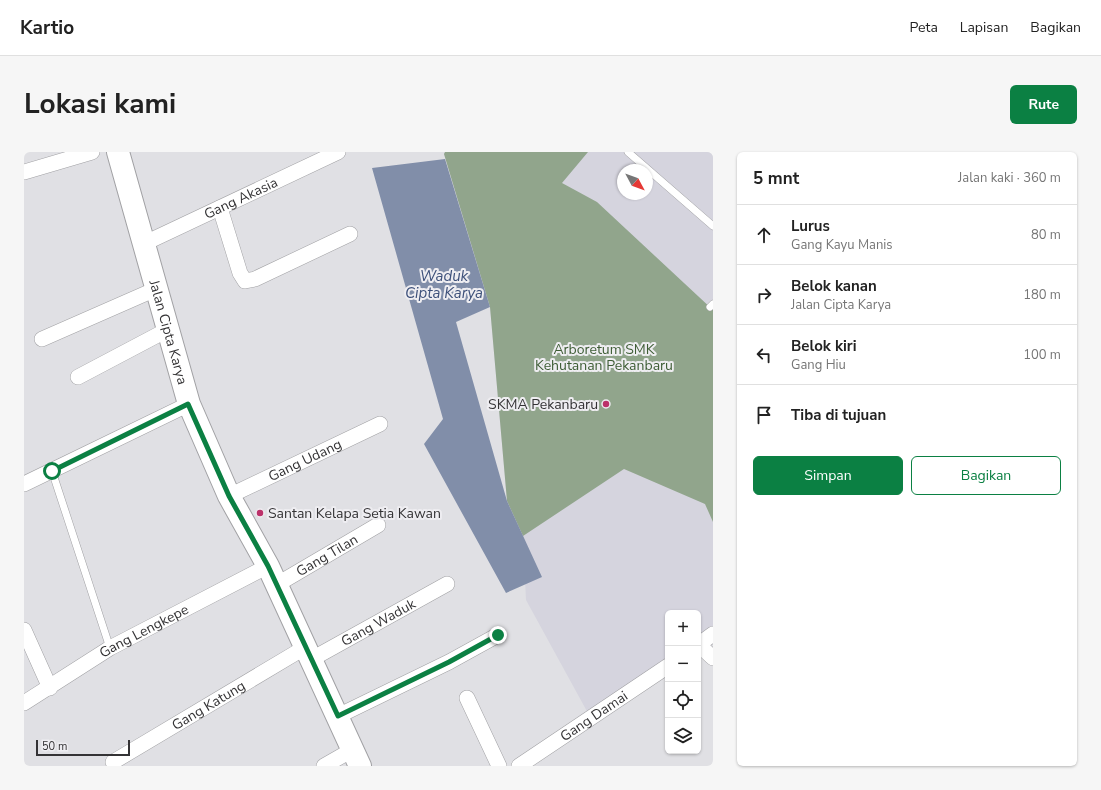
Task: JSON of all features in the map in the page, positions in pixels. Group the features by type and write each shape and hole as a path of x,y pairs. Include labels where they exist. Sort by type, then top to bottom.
{"main road":[{"name":"Jalan Cipta Karya","path":"118,152 188,404 229,496 272,576 307,654 338,716 356,758"}],"street":[{"path":"24,172 92,152"},
{"name":"Gang Akasia","path":"143,244 338,152"},
{"path":"220,208 240,273 245,281 255,279 350,234"},
{"path":"42,340 156,289"},
{"path":"78,377 167,330"},
{"path":"24,484 188,404"},
{"name":"Gang Udang","path":"229,496 380,424"},
{"name":"Gang Tilan","path":"272,576 378,525"},
{"name":"Gang Lengkepe","path":"24,703 50,688 110,648 272,576"},
{"name":"Gang Waduk","path":"307,654 447,584"},
{"path":"24,630 50,688"},
{"path":"701,643 713,634"},
{"path":"338,716 449,662 498,635"},
{"path":"700,646 713,658"},
{"name":"Gang Katung","path":"113,762 307,654"},
{"name":"Gang Damai","path":"520,766 665,668"},
{"path":"467,698 499,766"},
{"path":"324,766 356,758"}],"lane":[{"path":"628,152 713,226"},
{"path":"52,471 110,648"}],"shaded area":[{"name":"Arboretum SMK Kehutanan Pekanbaru","path":"445,152 713,152 713,634 701,643 701,610 665,610 665,666 589,715 526,600 523,536 507,501 490,307 444,154"}],"green space":[{"name":"Arboretum SMK Kehutanan Pekanbaru","path":"445,152 588,152 562,183 597,202 713,310 713,522 705,504 624,469 523,536 507,501 490,307 444,154"}],"water":[{"name":"Waduk Cipta Karya","path":"445,159 490,307 456,322 507,501 542,577 506,593 424,444 443,419 372,168"}],"place":[{"name":"SKMA Pekanbaru","path":"606,404"},
{"name":"Santan Kelapa Setia Kawan","path":"260,513"}],"route":[{"path":"52,471 188,404 229,496 268,566 304,648 338,716 449,662 498,635"}]}
